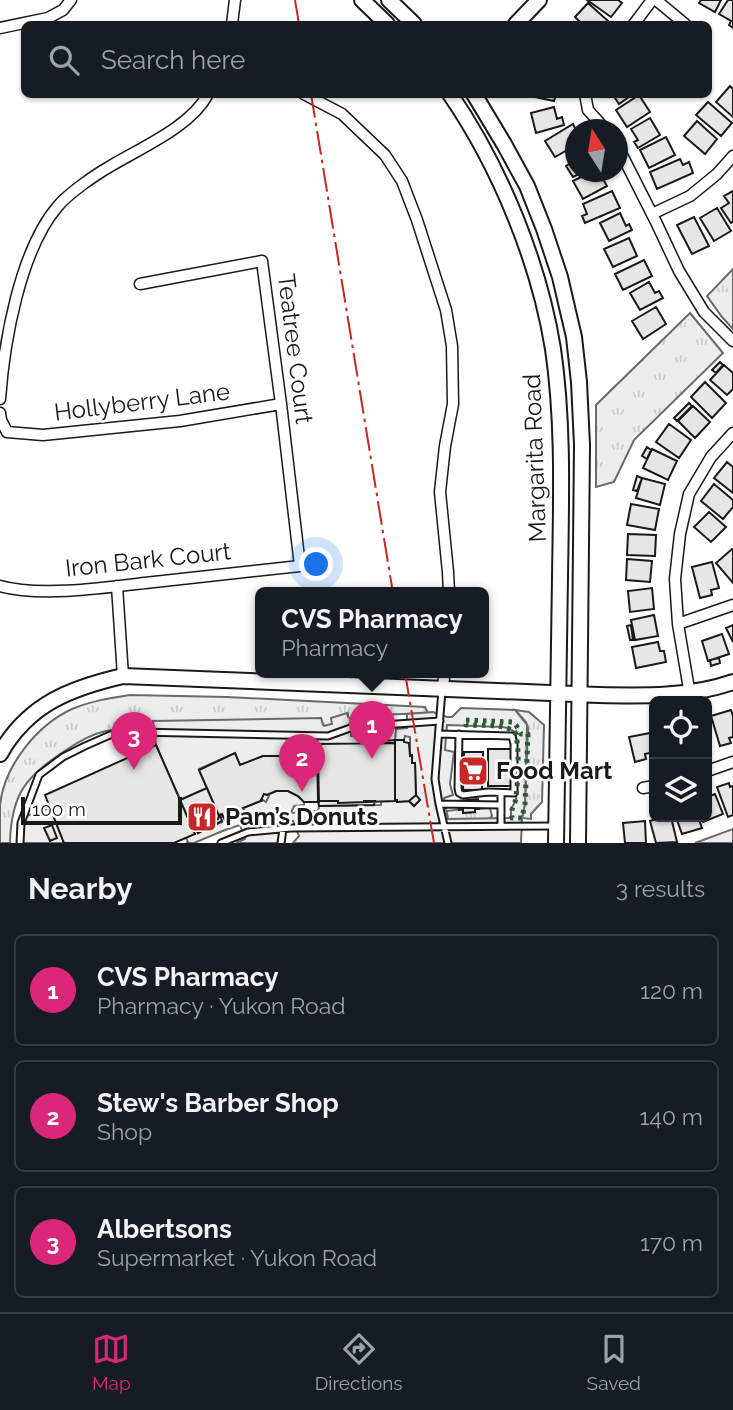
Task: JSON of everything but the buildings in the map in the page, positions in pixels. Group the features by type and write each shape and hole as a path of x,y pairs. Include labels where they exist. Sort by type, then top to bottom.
{"main road":[{"path":"362,0 384,21"},
{"path":"389,0 411,21"},
{"path":"519,21 539,0"},
{"name":"Margarita Road","path":"452,98 508,200 532,263 553,348 558,388 561,535 556,843"},
{"name":"Margarita Road","path":"476,98 527,186 560,277 574,337 582,445 578,843"},
{"path":"0,754 14,733 49,702 71,690 123,676 558,695 649,696"},
{"path":"693,696 733,682"}],"street":[{"path":"34,21 48,18 63,10 71,0"},
{"path":"232,21 235,0"},
{"path":"636,21 654,0 681,21"},
{"path":"0,28 21,24"},
{"path":"0,399 5,346 20,284 37,239 53,213 59,205 107,167 148,146 183,122 206,98"},
{"path":"312,98 342,114 386,155 402,181 417,219 443,300 452,346 453,404 440,492 449,587"},
{"path":"586,98 588,110 598,119"},
{"path":"652,214 690,196 717,174 733,156"},
{"path":"628,167 679,271 705,312 733,341"},
{"name":"Teatree Court","path":"141,284 262,261 300,566"},
{"name":"Hollyberry Lane","path":"0,413 7,432 43,435 180,421 281,404"},
{"path":"690,696 678,624 675,579 680,534 689,494 710,457 733,433"},
{"name":"Iron Bark Court","path":"0,586 14,590 51,590 117,586 300,566"},
{"path":"117,586 123,676"},
{"path":"678,624 733,605"},
{"path":"442,690 444,678"},
{"path":"712,769 733,762"},
{"path":"643,788 649,787"}],"lane":[{"path":"442,690 435,779 448,843"},
{"path":"20,843 20,823 39,775 63,757 110,735 136,732 328,736 353,727 440,721"},
{"path":"439,734 459,734 512,736 514,793 459,793 459,734"},
{"path":"501,793 501,826"},
{"path":"439,804 501,805"},
{"path":"221,843 248,832 283,829 556,826"},
{"path":"281,843 283,829"}],"green space":[{"path":"733,269 733,329 707,296"},
{"path":"690,313 723,353 634,440 614,482 596,487 596,405"},
{"path":"130,695 425,707 428,713 351,719 348,714 324,726 321,719 153,722 153,727 150,728 101,732 52,759 31,778 23,788 14,811 10,843 0,843 0,805 3,790 24,748 47,725 72,709"},
{"path":"515,710 529,712 544,725 542,802 531,814 531,819 522,818 528,728"},
{"path":"490,808 492,816 489,819 447,818 446,811 463,809 464,813"},
{"path":"733,829 733,843 695,843"}],"shaded area":[{"path":"461,708 515,710 527,725 521,843 293,843 299,836 293,821 271,821 274,829 283,829 281,843 236,843 245,839 240,825 194,843 186,843 186,838 196,828 198,833 222,822 222,814 225,820 244,811 243,808 263,800 266,802 269,796 267,795 276,791 288,791 304,802 304,805 294,806 291,813 318,811 319,806 381,805 381,801 395,800 409,801 414,806 420,800 416,795 415,763 412,763 410,756 410,737 395,740 396,729 407,728 407,714 433,712 452,717","holes":["447,725 502,727 515,732 517,742 516,800 511,809 511,818 448,819 444,798 453,795 450,784 454,752 445,750"]},
{"path":"347,713 351,719 351,736 373,737 373,743 318,760 299,761 299,756 263,756 240,765 235,753 199,769 207,788 180,800 156,745 153,721 321,718 324,726 332,724 331,718"},
{"path":"50,808 64,843 20,843 23,817"}],"hedge":[{"path":"466,720 512,722 521,734 528,734 522,818 512,818 518,773 515,732 498,726 466,725 466,720"}],"power":[{"path":"295,0 298,21"},
{"path":"312,98 392,587"},
{"path":"406,678 434,843"}],"place":[{"name":"CVS Pharmacy","path":"372,759"},
{"name":"Albertsons","path":"134,770"},
{"name":"Food Mart","path":"473,771"},
{"name":"Stew's Barber Shop","path":"302,792"},
{"name":"Pam’s Donuts","path":"202,817"}]}
